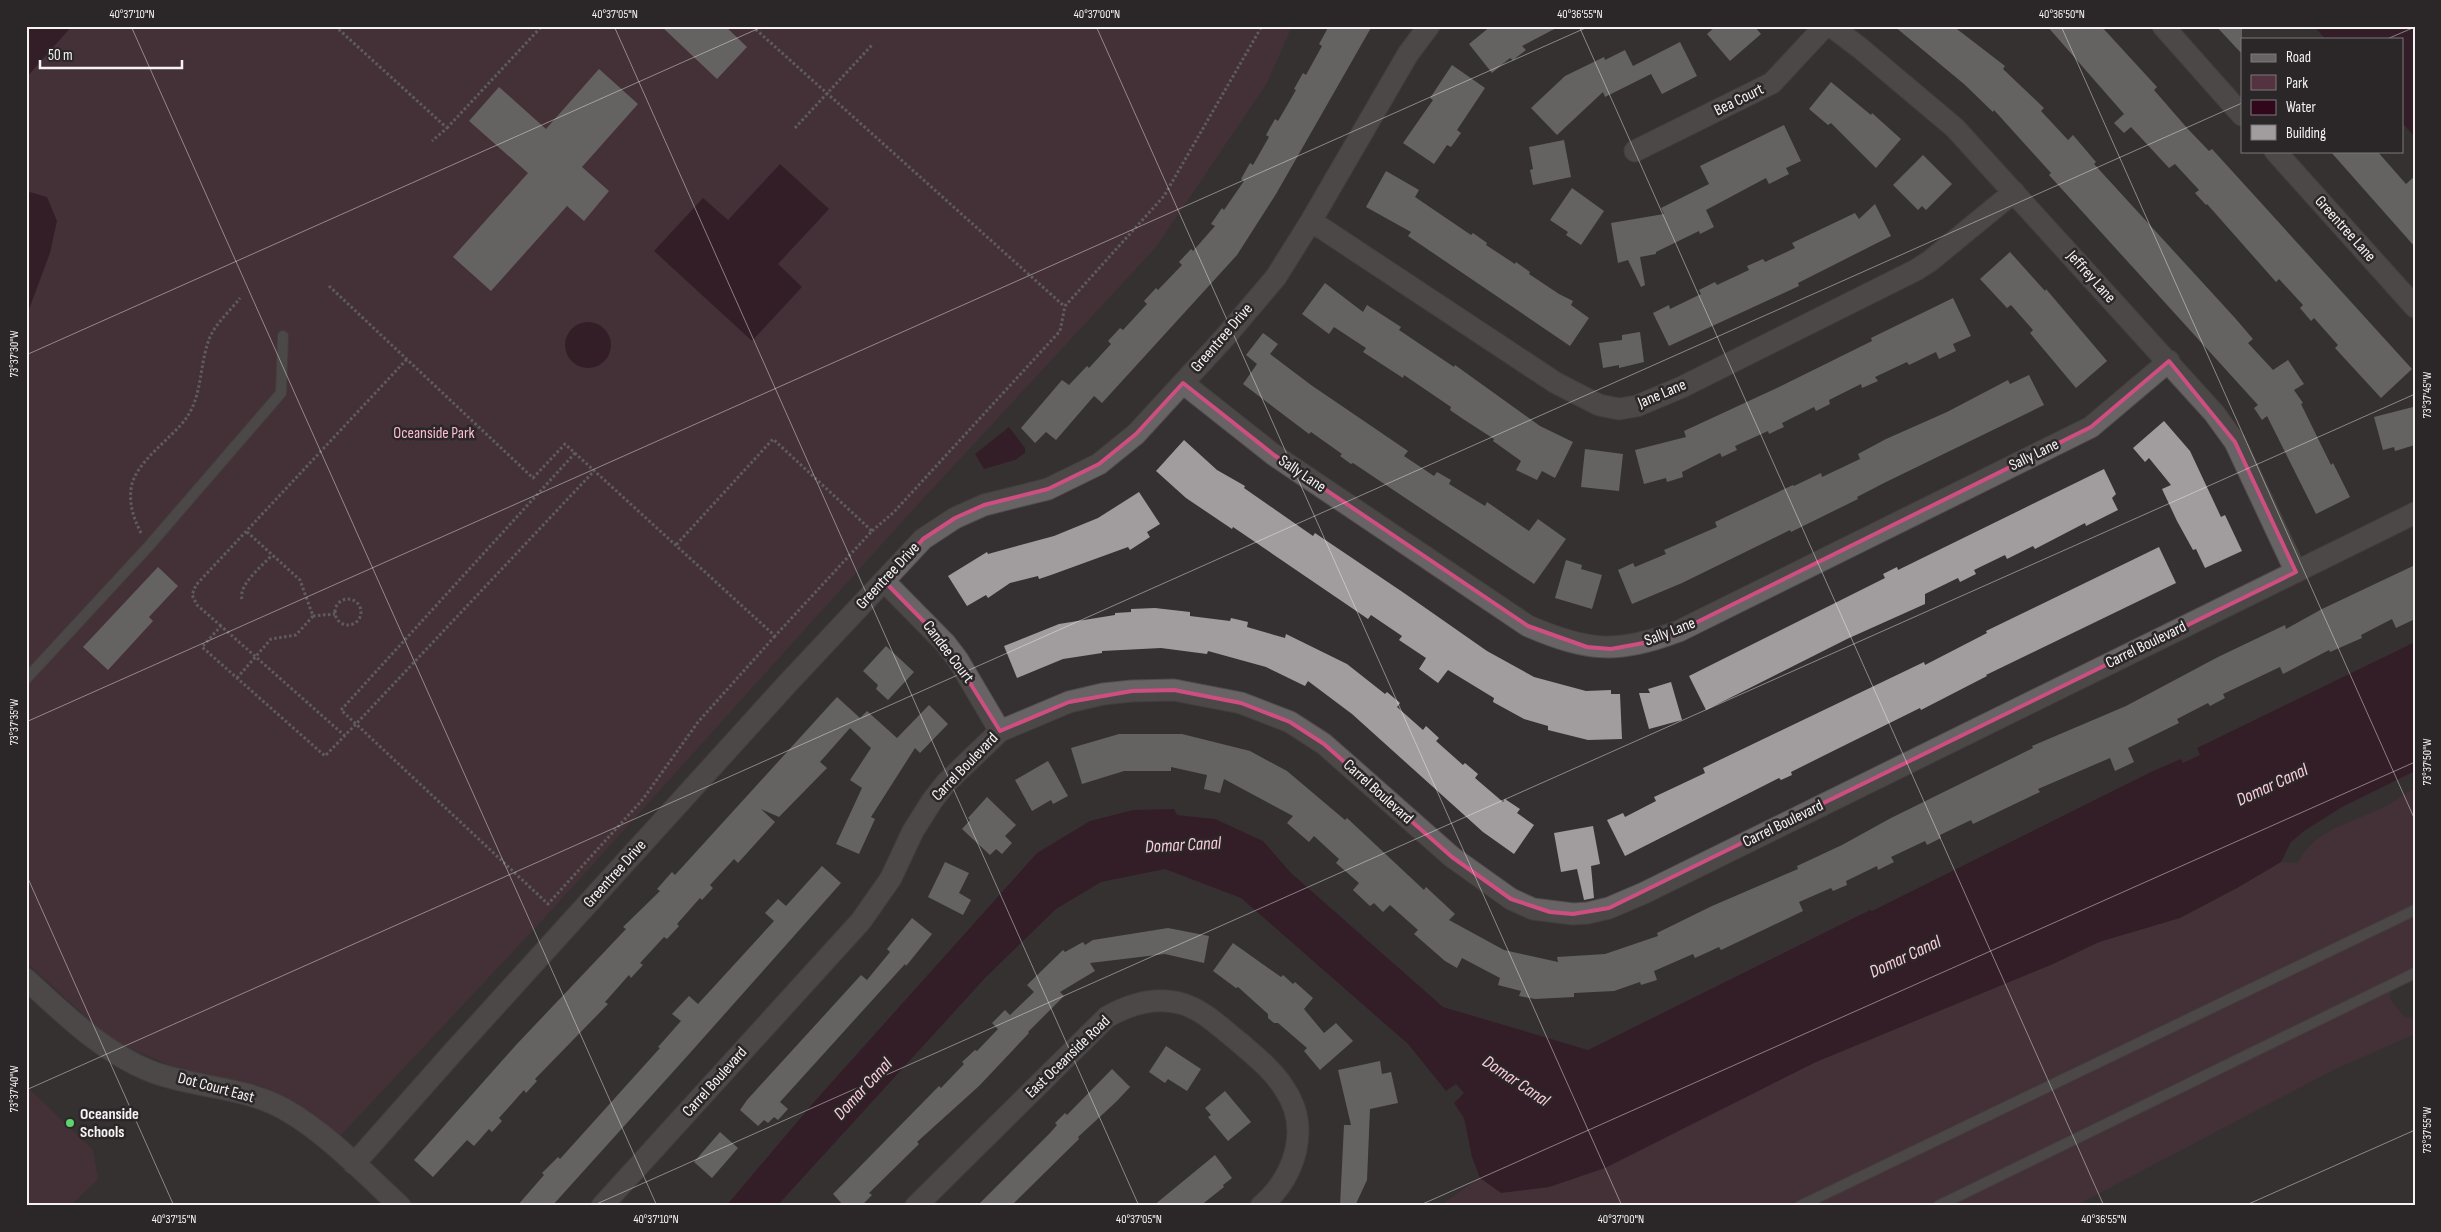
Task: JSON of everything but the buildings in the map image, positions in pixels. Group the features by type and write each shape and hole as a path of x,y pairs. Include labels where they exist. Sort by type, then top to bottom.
{"street":[{"name":"Greentree Drive","path":"354,1164 788,683 868,597 885,582 923,539 955,518 984,506 1048,489 1099,464 1136,434 1226,336 1276,276 1311,221 1408,54 1429,26"},
{"name":"Bea Court","path":"1635,151 1772,83 1825,26"},
{"name":"Jeffrey Lane","path":"1831,26 1955,128 2214,413 2235,442 2296,572"},
{"path":"2163,26 2241,114"},
{"name":"Greentree Lane","path":"2276,152 2415,308"},
{"name":"Jane Lane","path":"1311,221 1556,383 1599,405 1619,409 1637,406 1682,387 1916,270 1930,261 2014,192"},
{"name":"Sally Lane","path":"1183,382 1274,455 1528,626 1561,640 1587,647 1611,648 1649,642 1679,631 2091,427 2169,362"},
{"path":"2296,572 2415,513"},
{"name":"Carrel Boulevard","path":"602,1206 861,922 892,878 913,831 946,783 1000,731 1048,709 1103,694 1132,690 1174,690 1241,703 1290,722 1324,744 1452,857 1511,899 1533,909 1573,914 1609,908 1644,893 2296,572"},
{"name":"Candee Court","path":"885,582 945,643 958,660 1000,731"},
{"name":"Dot Court East","path":"26,979 65,1015 112,1052 150,1071 244,1094 283,1108 316,1131 400,1206"},
{"name":"East Oceanside Road","path":"916,1206 1107,1017 1128,1006 1149,1001 1182,1004 1205,1014 1268,1070 1284,1087 1296,1109 1299,1128 1295,1158 1286,1177 1261,1206"}],"lane":[{"path":"26,679 148,547 281,393 283,336"},
{"path":"1800,1206 2415,910"},
{"path":"1938,1206 2415,973"}],"path":[{"path":"335,26 447,128"},
{"path":"432,141 447,128 542,26"},
{"path":"752,26 1065,306"},
{"path":"575,453 341,710 548,904 643,799 698,722 872,531 894,512 1060,331 1065,306 1164,196 1262,26"},
{"path":"795,128 872,45"},
{"path":"329,286 533,478 565,444 775,636"},
{"path":"148,547 133,517 131,488 140,468 186,417 200,390 205,354 211,335 240,298"},
{"path":"345,736 197,605 192,595 196,585 407,359"},
{"path":"676,545 773,439 872,531"},
{"path":"221,626 202,647 325,756 594,470"},
{"path":"246,531 300,580 313,616"},
{"path":"242,599 241,592 247,583 272,555"},
{"path":"346,599 357,603 360,610 358,619 352,624 339,622 335,614 336,606 346,599"},
{"path":"236,678 271,639 296,635 313,616 335,614"}],"highlighted area":[{"path":"2169,361 2235,442 2296,572 1644,893 1609,908 1573,914 1550,912 1511,899 1452,857 1324,744 1290,722 1241,703 1174,690 1132,691 1069,702 1000,731 945,643 885,582 923,539 955,518 984,505 1048,489 1099,464 1136,434 1183,383 1274,455 1528,626 1587,647 1611,649 1649,642 1679,631 2091,427"}],"green space":[{"name":"Oceanside Park","path":"62,26 1292,26 1267,83 1156,247 908,515 548,914 340,1136 264,1087 177,1068 112,1041 26,962 26,317 42,275 37,194 26,191 26,78"},
{"path":"2415,788 2415,971 2391,989 2390,999 2404,1017 2415,1019 2415,1034 2335,1069 2075,1206 1439,1206 1480,1178 1501,1192 1549,1187 1605,1168 1816,1062 2053,964 2099,942 2180,918 2281,862 2298,863 2305,851 2325,834 2388,805"},
{"path":"26,1086 93,1150 98,1179 70,1206 26,1206"}],"water":[{"path":"26,26 72,26 26,78"},
{"path":"2314,26 2415,26 2415,137 2404,125 2404,38 2324,38"},
{"path":"780,164 829,209 778,264 802,287 752,341 654,251 703,198 728,220"},
{"path":"26,191 47,197 57,221 50,253 26,317"},
{"path":"588,322 601,326 607,332 611,345 607,358 601,364 588,368 575,364 569,358 565,345 569,332 575,326"},
{"path":"1009,427 1025,448 1025,453 1015,460 984,469 975,454"},
{"name":"Domar Canal","path":"2415,642 2415,771 2342,807 2304,831 2291,842 2281,862 2180,918 2099,942 2053,964 1816,1062 1605,1168 1549,1187 1501,1193 1480,1178 1472,1157 1464,1118 1454,1103 1464,1093 1456,1084 1446,1091 1408,1044 1241,898 1165,869 1101,882 1056,909 986,977 777,1206 726,1206 814,1102 1037,853 1090,821 1133,810 1174,809 1177,815 1215,819 1263,841 1291,873 1443,1007 1588,1050 2151,772 2181,759 2183,763 2200,755 2197,748"}],"place":[{"name":"Oceanside Schools","path":"70,1123"}]}
